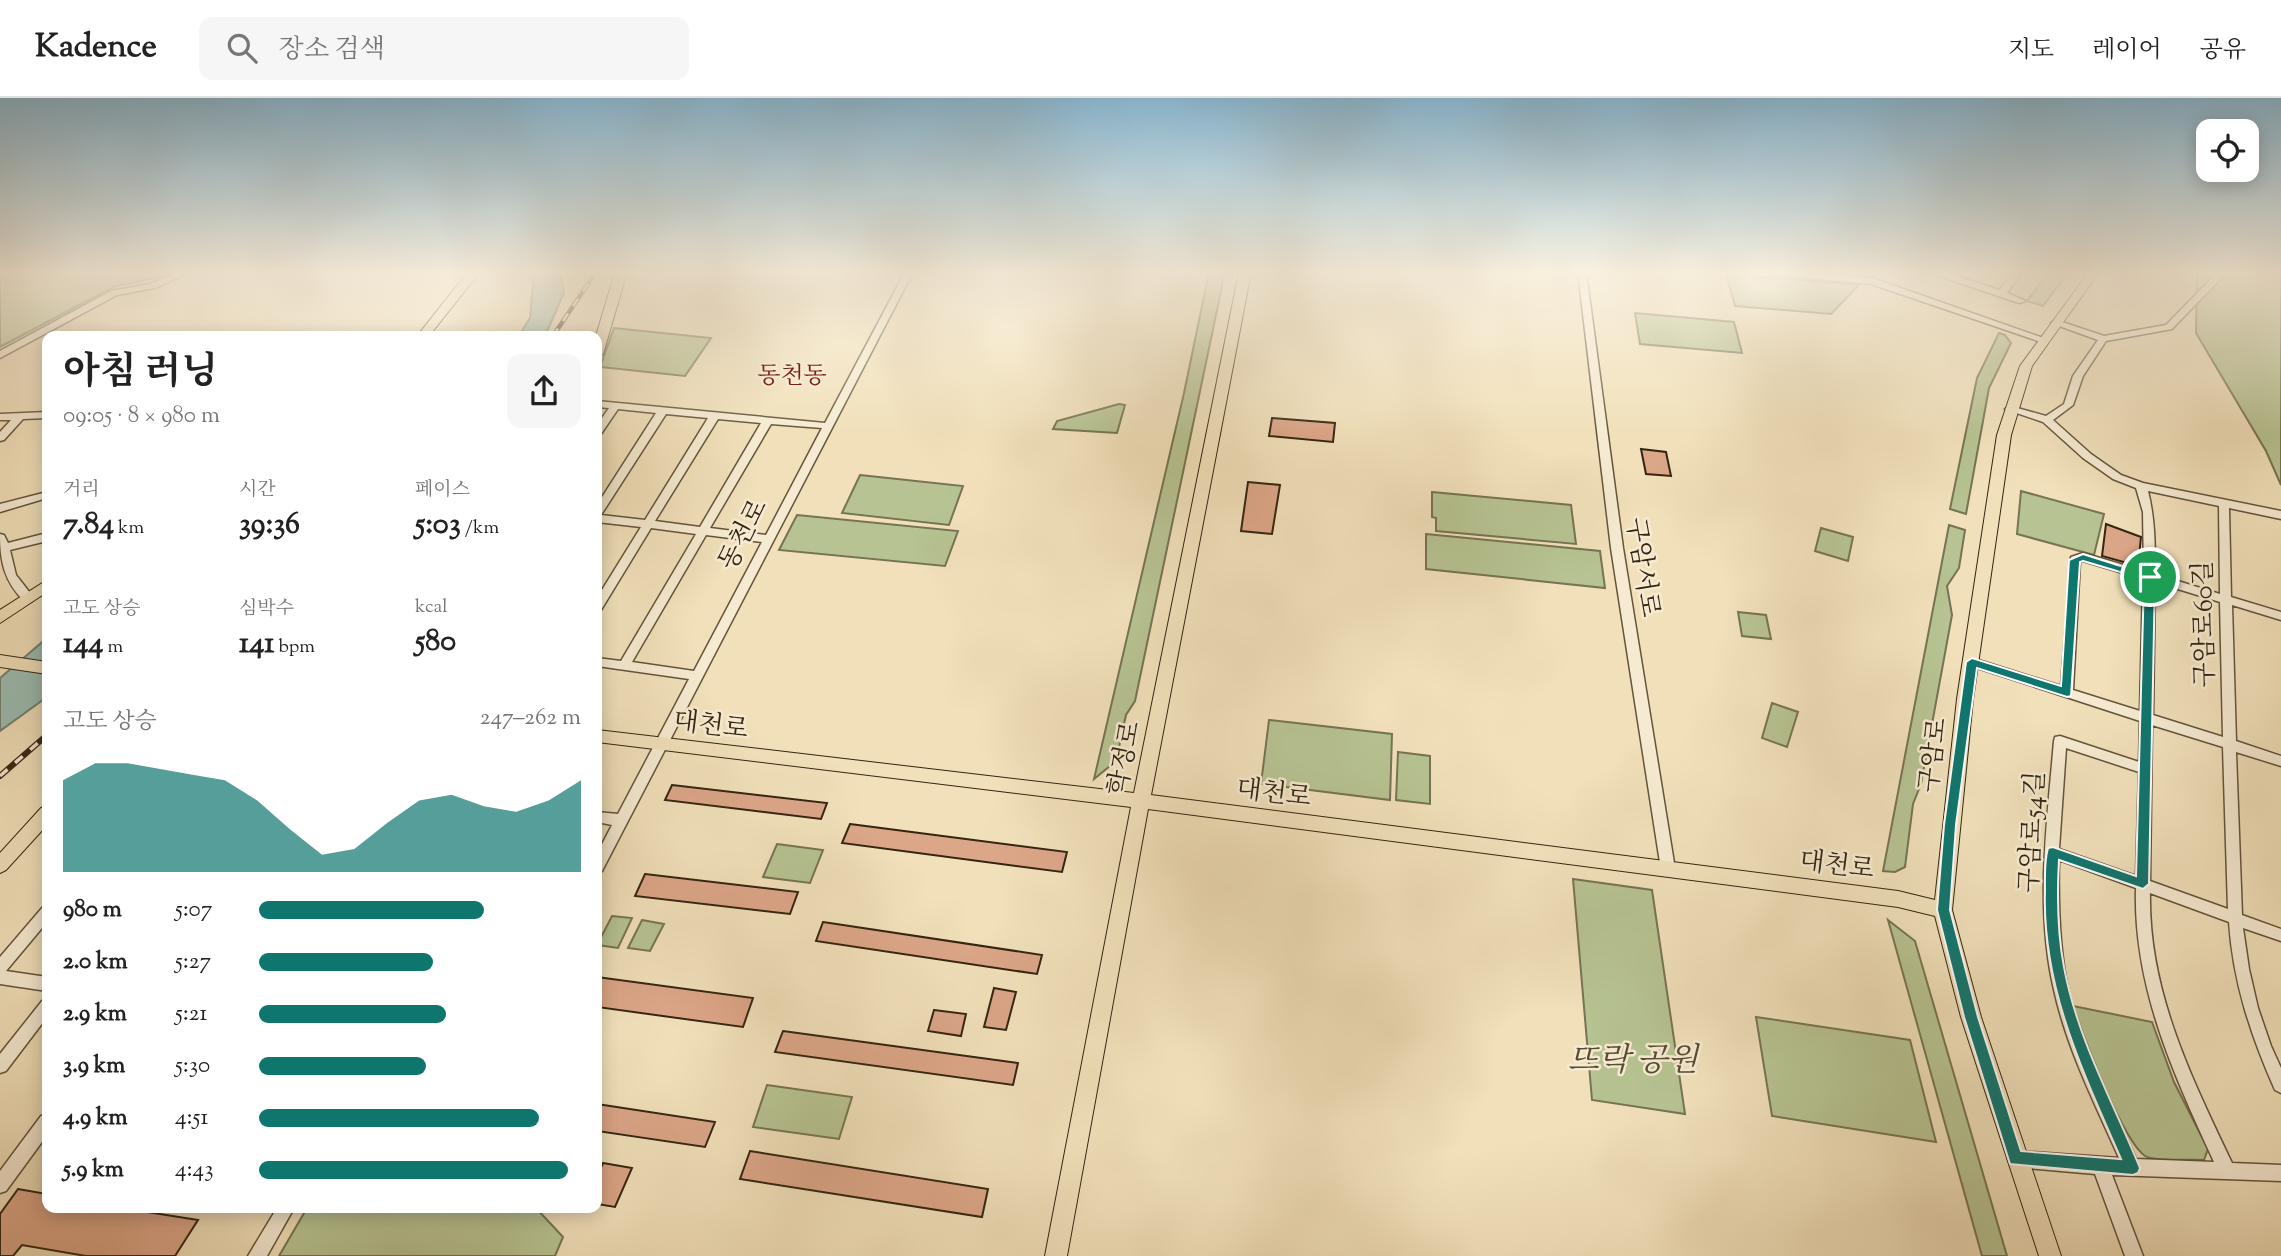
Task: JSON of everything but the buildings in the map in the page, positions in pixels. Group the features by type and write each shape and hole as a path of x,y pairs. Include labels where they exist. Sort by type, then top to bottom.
{"main road":[{"name":"학정로","path":"1056,1256 1234,326"},
{"name":"구암로","path":"2050,1256 1971,1017 1943,910 1950,825 2004,435 2010,409 2026,366 2054,326"},
{"path":"0,618 42,588"},
{"path":"0,661 42,666"},
{"name":"대천로","path":"602,737 1668,869 1898,899 1943,910"},
{"path":"0,865 42,819"}],"street":[{"name":"동천로","path":"602,857 881,326"},
{"name":"구암서로","path":"1589,326 1618,548 1668,869"},
{"path":"2003,326 2043,340"},
{"path":"2065,326 2103,339 2170,326"},
{"path":"0,355 42,332"},
{"path":"2047,420 2068,405 2078,376 2103,339"},
{"path":"602,404 828,426"},
{"path":"602,424 615,405"},
{"path":"2010,409 2047,420 2057,432 2117,477 2141,486 2281,515"},
{"path":"602,508 663,410"},
{"path":"0,417 42,415"},
{"path":"602,599 715,415"},
{"path":"0,438 19,417"},
{"path":"624,666 768,420"},
{"name":"구암로60길","path":"2141,486 2148,512 2150,577 2143,884"},
{"path":"0,508 42,496"},
{"name":"구암로60길","path":"2224,502 2235,918"},
{"path":"602,517 769,539"},
{"path":"28,598 13,585 8,575 2,542 42,538"},
{"name":"구암로60길","path":"2067,692 2075,560 2083,557 2150,577"},
{"path":"2150,577 2281,616"},
{"path":"1972,662 2281,761"},
{"path":"602,663 696,676"},
{"name":"구암로54길","path":"2133,1168 2080,1047 2066,1008 2057,967 2051,918 2060,741 2144,769"},
{"path":"602,818 620,820"},
{"path":"2053,852 2281,935"},
{"path":"2143,884 2144,950 2161,1020 2227,1171"},
{"path":"0,968 42,918"},
{"path":"2235,918 2246,998 2267,1060 2281,1085"},
{"path":"0,977 42,983"},
{"path":"0,1066 42,1012"},
{"path":"0,1185 42,1129"},
{"path":"2016,1159 2100,1167 2281,1173"},
{"path":"2100,1167 2134,1256"},
{"path":"257,1256 283,1213"}],"green space":[{"path":"0,326 40,326 0,347"},
{"path":"1198,326 1214,326 1135,701 1126,715 1116,761 1094,779"},
{"path":"1637,326 1735,326 1742,353 1640,344"},
{"path":"2196,326 2281,326 2281,485 2266,451 2196,333"},
{"path":"614,328 711,338 685,376 602,367"},
{"path":"1999,333 2005,335 2011,343 1989,388 1966,514 1950,509 1977,378"},
{"path":"1119,404 1125,405 1117,433 1053,429 1057,421"},
{"path":"860,475 963,486 949,525 842,513"},
{"path":"2021,491 2104,514 2094,555 2017,534"},
{"path":"1432,492 1571,505 1576,544 1436,531 1436,518 1432,517"},
{"path":"797,515 958,531 945,566 779,550"},
{"path":"1949,525 1965,530 1959,568 1947,586 1952,615 1921,784 1913,804 1905,867 1895,872 1883,871"},
{"path":"1821,528 1853,537 1848,561 1815,551"},
{"path":"1426,534 1600,551 1605,588 1426,569"},
{"path":"1738,612 1766,615 1771,639 1742,636"},
{"path":"1772,703 1798,712 1787,747 1762,738"},
{"path":"1269,720 1392,734 1390,800 1261,784"},
{"path":"1398,752 1430,756 1430,804 1396,800"},
{"path":"777,844 823,850 810,883 763,877"},
{"name":"뜨락 공원","path":"1573,879 1652,890 1685,1114 1592,1100"},
{"path":"612,916 632,918 618,948 602,946 602,935"},
{"path":"642,920 664,924 650,951 628,948"},
{"path":"1888,920 1915,941 2007,1256 1982,1256"},
{"path":"2073,1006 2152,1022 2174,1082 2208,1149 2204,1160 2150,1158 2136,1146 2104,1087"},
{"path":"1756,1017 1910,1040 1936,1142 1772,1116"},
{"path":"767,1085 852,1097 839,1139 753,1127"},
{"path":"304,1213 541,1213 563,1237 555,1256 279,1256"}],"water":[{"path":"525,326 549,326 547,331 522,331"},
{"path":"42,642 42,701 0,731 0,678"}],"railway":[{"path":"556,331 560,326"},
{"path":"0,776 42,739"}],"district":[{"name":"동천동","path":"792,375"}],"route":[{"path":"2083,557 2150,577 2143,884 2053,852 2052,876 2051,918 2057,967 2066,1008 2080,1047 2133,1168 2016,1159 1971,1017 1943,910 1950,825 1972,662 2067,692 2075,560 2083,557"}]}
